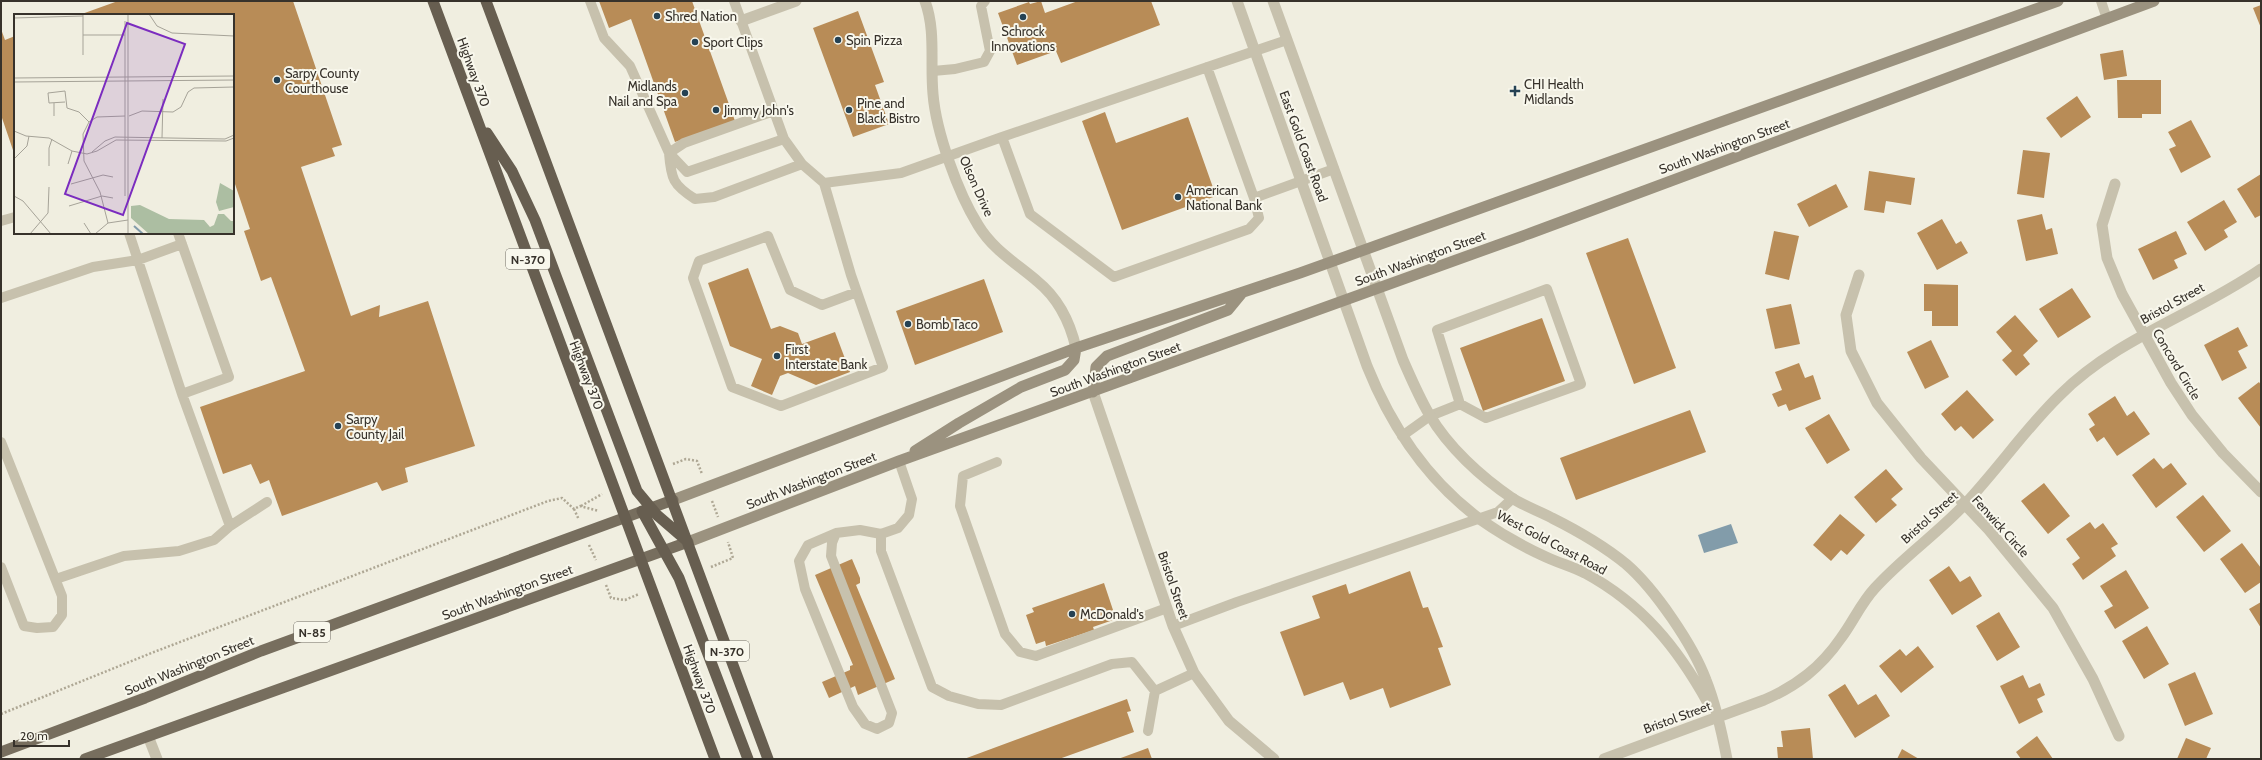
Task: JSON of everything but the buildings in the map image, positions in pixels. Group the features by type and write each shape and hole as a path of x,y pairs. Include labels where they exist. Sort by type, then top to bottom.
{"highway":[{"name":"Highway 370","path":"433,1 715,759"},
{"name":"N-370","path":"486,1 673,500 768,759"},
{"path":"476,119 512,171 531,213 637,491 663,550 679,578 696,619 748,759"},
{"path":"646,509 688,542"}],"main road":[{"name":"South Washington Street","path":"1,752 145,698 262,651 673,500 1076,348 1330,262 2058,1"},
{"name":"South Washington Street","path":"84,759 688,542 899,461 1377,289 2154,1"},
{"path":"1092,392 1096,367 1107,356 1228,310 1242,292"},
{"path":"899,461 959,422 1022,387 1065,370 1074,360 1076,348"}],"street":[{"path":"741,21 796,1"},
{"name":"Olson Drive","path":"925,1 932,24 934,103 948,156 971,214 979,227 999,251 1049,292 1066,318 1076,348"},
{"name":"East Gold Coast Road","path":"1237,1 1345,300"},
{"name":"East Gold Coast Road","path":"1273,1 1377,289"},
{"name":"Concord Circle","path":"2115,184 2102,225 2106,258 2122,294 2192,415 2223,453 2261,492"},
{"name":"Bristol Street","path":"1604,759 1624,756 1716,717 1782,692 1813,672 1841,638 1873,590 1896,565 1964,505 2060,395 2090,367 2144,334 2261,269"},
{"name":"Fenwick Circle","path":"1859,275 1846,315 1851,351 1877,403 1921,458 1988,530 2053,608 2093,679 2119,736"},
{"name":"West Gold Coast Road","path":"1377,289 1403,360 1430,416 1449,441 1472,465 1512,498 1572,528 1602,547 1627,565 1649,587 1671,618 1706,680 1727,759"},
{"name":"West Gold Coast Road","path":"1345,300 1378,392 1402,436 1422,462 1480,519 1510,539 1546,557 1585,573 1616,593 1642,614 1668,639 1692,673 1716,717"},
{"name":"Bristol Street","path":"1092,392 1173,626 1194,673 1229,721 1274,759"},
{"path":"148,736 157,759"}],"lane":[{"path":"590,1 604,38 630,66 669,153 687,172 784,139"},
{"path":"734,1 784,139 802,164 824,183 857,292 883,368 781,406 732,387 693,278 699,261 768,236 790,290 822,305 857,292"},
{"path":"933,71 955,69 984,62 990,51 981,6 985,1"},
{"path":"2102,1 2107,19"},
{"path":"824,183 901,173 1287,40"},
{"path":"1002,137 1030,214 1114,277 1248,229 1259,218 1254,198 1207,67"},
{"path":"669,153 684,143 774,111"},
{"path":"669,153 670,169 678,188 695,199 714,197 802,164"},
{"path":"1254,198 1334,168"},
{"path":"1,221 14,217"},
{"path":"129,234 182,394 230,526"},
{"path":"178,234 229,377 182,394"},
{"path":"1,298 93,267 138,260 182,244"},
{"path":"1547,289 1581,384 1486,418 1460,404 1437,330 1547,289"},
{"path":"1402,436 1430,416 1460,404"},
{"path":"1,442 62,596 62,614 52,627 37,628 24,626 1,567"},
{"path":"836,533 832,543 831,556 892,713 889,723 877,729 865,724 853,707 805,590 799,561 808,545 836,533 860,530 881,534 898,528 909,516 912,499 899,461"},
{"path":"997,462 963,476 960,506 1005,634 1020,652 1036,656 1168,608"},
{"path":"1173,626 1237,602 1480,519 1498,512 1512,498"},
{"path":"56,579 124,556 186,548 214,540 230,526 267,502"},
{"path":"881,534 881,551 932,688 949,696 978,704 1001,705 1112,664 1132,662 1155,691 1148,731"},
{"path":"1155,691 1194,673"}],"path":[{"path":"1,714 154,652 548,502 562,498 574,509 580,506 625,517"}],"water":[{"path":"1731,524 1738,543 1704,553 1698,535"}],"place":[{"name":"Shred Nation","path":"657,16"},
{"name":"Schrock Innovations","path":"1023,17"},
{"name":"Spin Pizza","path":"838,40"},
{"name":"Sport Clips","path":"695,42"},
{"name":"Sarpy County Courthouse","path":"277,80"},
{"name":"CHI Health Midlands","path":"1515,91"},
{"name":"Midlands Nail and Spa","path":"685,93"},
{"name":"Jimmy John's","path":"716,110"},
{"name":"Pine and Black Bistro","path":"849,110"},
{"name":"American National Bank","path":"1178,197"},
{"name":"Bomb Taco","path":"908,324"},
{"name":"First Interstate Bank","path":"777,356"},
{"name":"Sarpy County Jail","path":"338,426"},
{"name":"McDonald's","path":"1072,614"}]}
